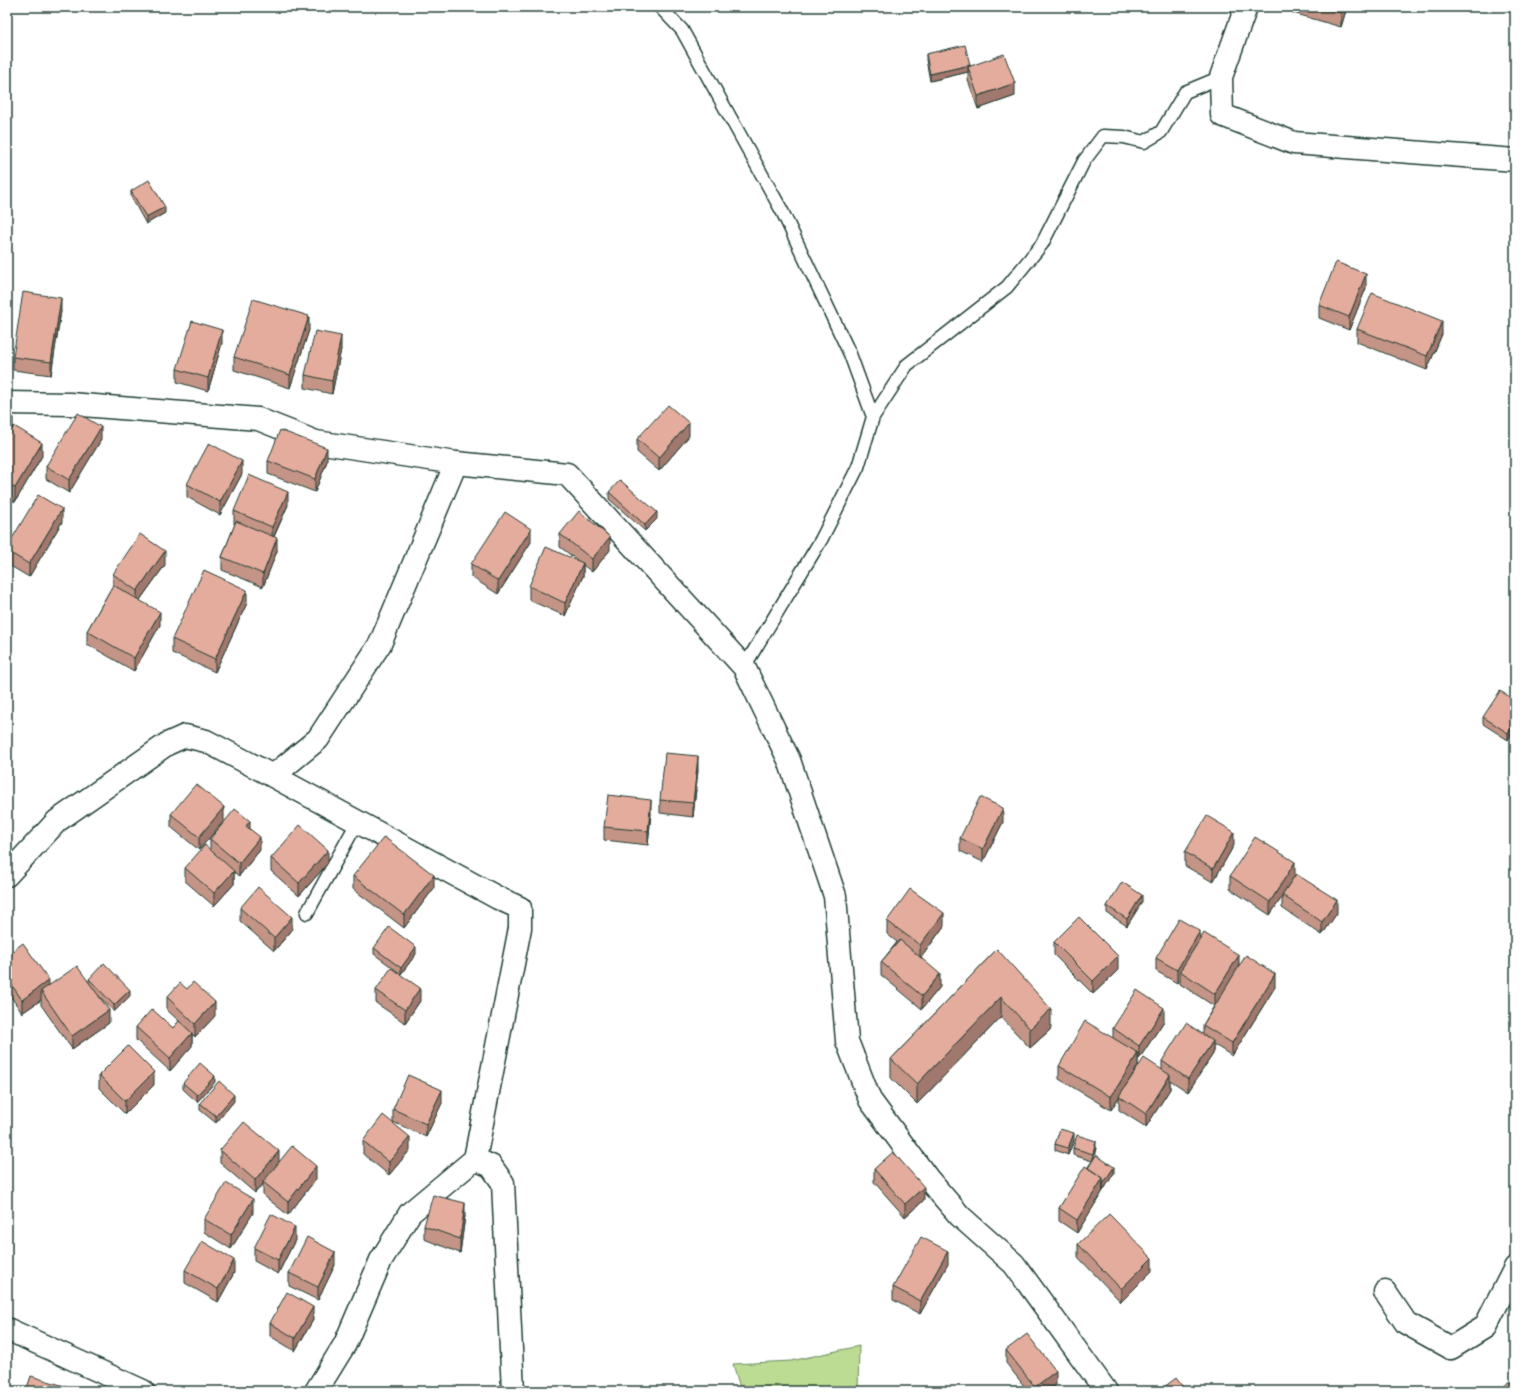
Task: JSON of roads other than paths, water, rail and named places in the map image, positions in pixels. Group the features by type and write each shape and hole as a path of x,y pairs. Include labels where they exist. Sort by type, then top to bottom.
{"street":[{"path":"1246,7 1221,77 1222,115 1294,143 1515,160"},
{"path":"7,403 70,404 258,419 316,442 456,463 568,474 744,667 790,760 835,896 847,1041 870,1100 928,1179 960,1216 1014,1264 1106,1391"},
{"path":"274,776 318,739 380,644 456,463"},
{"path":"7,875 57,821 166,744 185,736 206,741 274,776 498,898 520,908 520,928 475,1159 410,1213 381,1260 345,1344 316,1391"},
{"path":"475,1159 491,1166 503,1183 513,1391"},
{"path":"1385,1292 1406,1323 1452,1348 1485,1327 1515,1268"},
{"path":"7,1329 143,1391"}],"lane":[{"path":"660,7 682,30 782,211 850,354 873,417"},
{"path":"744,667 821,540 858,467 873,417 907,365 1007,287 1042,244 1084,161 1103,136 1124,136 1144,142 1161,132 1185,92 1221,77"},
{"path":"307,913 358,822"}]}
